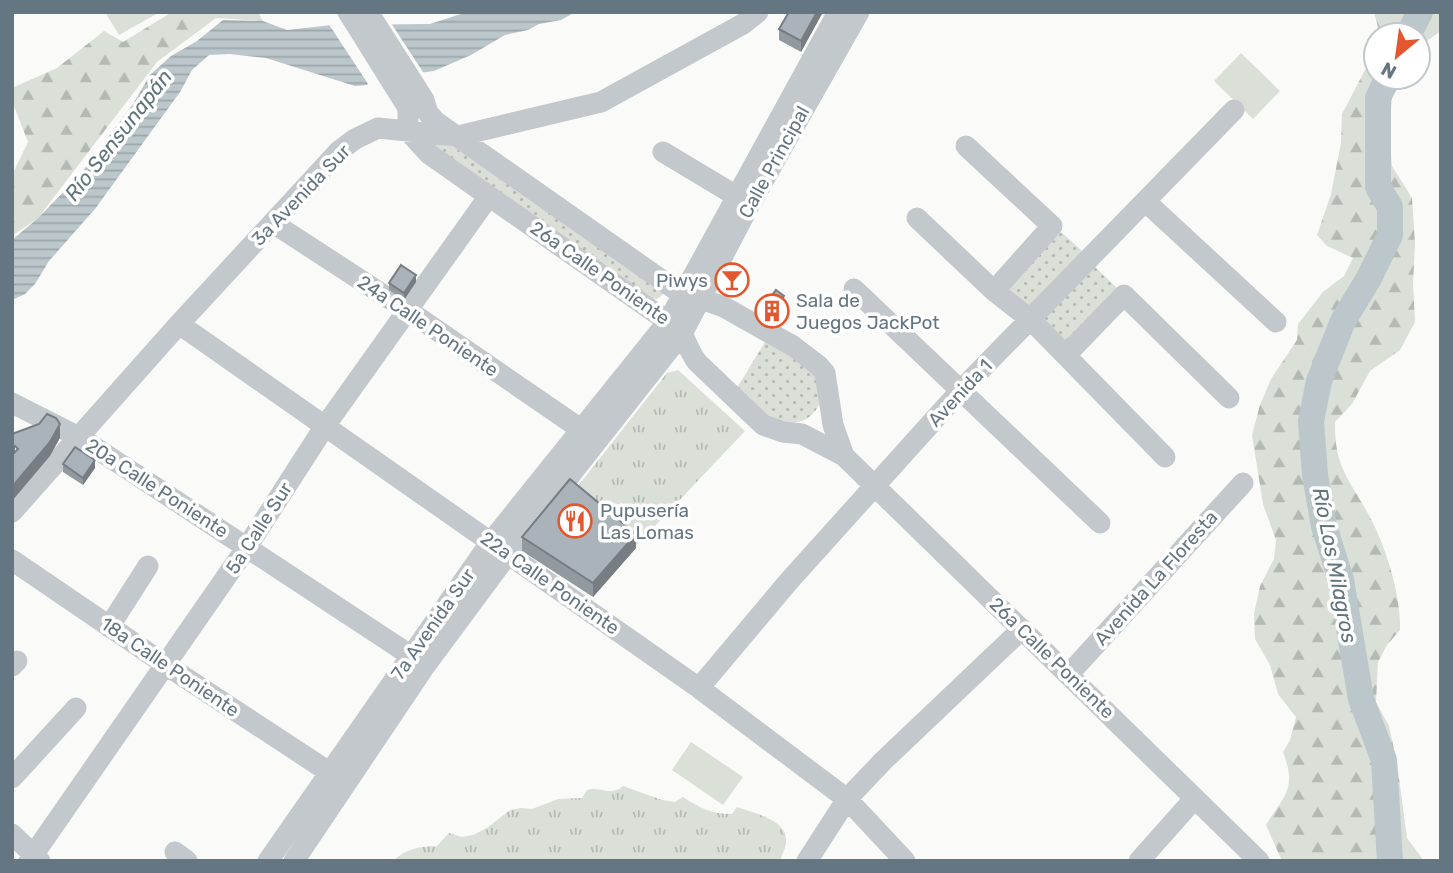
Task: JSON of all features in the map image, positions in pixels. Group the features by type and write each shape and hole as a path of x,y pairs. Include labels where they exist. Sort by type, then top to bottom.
{"street":[{"path":"348,12 418,104 435,121 691,296"},
{"path":"368,12 418,104"},
{"name":"3a Avenida Sur","path":"12,512 179,324 345,146 378,128 458,136 601,102 743,24 758,12"},
{"name":"Calle Principal","path":"691,296 737,197 838,12"},
{"name":"Calle Principal","path":"691,296 859,12"},
{"path":"408,131 408,108 418,104"},
{"name":"Avenida 1","path":"699,688 789,581 961,390 1234,110"},
{"name":"26a Calle Poniente","path":"408,131 429,154 676,326 697,362 763,425 783,432 802,434 844,456 1259,861"},
{"path":"966,146 1052,226 994,292"},
{"path":"663,152 737,197"},
{"name":"5a Calle Sur","path":"34,859 247,547 325,426 489,196"},
{"path":"1146,201 1276,323"},
{"path":"916,218 994,292 1030,319 1165,457"},
{"name":"24a Calle Poniente","path":"273,223 407,310 582,430"},
{"path":"854,289 1100,523"},
{"path":"1066,355 1124,295 1229,398"},
{"name":"7a Avenida Sur","path":"268,861 410,655 676,326 691,296"},
{"name":"26a Calle Poniente","path":"691,296 724,307 808,356 825,373 833,425 844,456"},
{"name":"22a Calle Poniente","path":"179,324 699,688 847,799 905,861"},
{"name":"7a Avenida Sur","path":"294,861 425,666 499,548 582,430 676,326"},
{"path":"802,434 821,420 830,396"},
{"name":"20a Calle Poniente","path":"12,403 79,437 410,655"},
{"name":"Avenida La Floresta","path":"1069,674 1243,483"},
{"name":"18a Calle Poniente","path":"12,560 329,772"},
{"path":"109,626 148,566"},
{"path":"807,861 847,799 883,761 1022,629"},
{"path":"12,778 76,708"},
{"path":"1139,861 1195,798"},
{"path":"12,834 34,859"}],"green space":[{"path":"105,12 160,12 119,35"},
{"path":"172,12 258,12 263,21 216,18 157,62 38,218 12,236 12,175 28,142 12,101 12,88 57,68 104,31 123,42"},
{"path":"1374,12 1441,12 1441,31 1432,37 1432,21 1376,21"},
{"path":"1241,53 1280,91 1253,119 1214,81"},
{"path":"1362,76 1362,91 1396,91 1392,97 1389,134 1392,166 1412,198 1415,322 1400,350 1370,371 1352,404 1335,422 1335,438 1341,464 1378,533 1396,588 1400,630 1387,645 1378,662 1376,702 1389,726 1407,838 1424,861 1282,861 1266,825 1287,791 1289,775 1283,752 1290,740 1296,717 1278,694 1270,665 1255,639 1254,614 1260,586 1274,559 1276,540 1263,504 1252,435 1271,379 1297,340 1298,324 1323,292 1344,276 1353,258 1327,246 1317,235 1331,194 1341,143 1342,114"},
{"path":"431,138 441,138 665,293 657,299 651,298 433,150"},
{"path":"1061,232 1090,258 1030,319 1001,296"},
{"path":"1093,265 1124,295 1066,355 1037,325"},
{"path":"765,342 789,353 820,379 820,401 807,419 793,423 778,421 761,413 735,391"},
{"path":"678,370 745,431 637,545 574,491 667,373"},
{"path":"691,742 743,777 723,805 672,770"},
{"path":"623,786 662,800 675,802 683,797 712,812 732,814 737,807 767,818 784,832 786,844 780,861 393,861 414,849 437,846 449,833 462,837 473,835 510,810 532,809 558,799 582,798 587,790 614,791"}],"water":[{"name":"Río Sensunapán","path":"467,12 575,12 561,20 505,35 471,55 434,71 371,79 367,85 355,86 266,58 230,54 209,55 192,70 180,92 95,209 49,261 35,284 25,294 12,300 12,240 80,175 133,104 150,75 171,56 197,41 223,20 263,21 287,30 332,25 430,24"}],"pier":[{"path":"389,20 425,75 373,83 370,87 328,23"}],"building":[{"path":"789,12 817,12 801,41 779,29"},
{"path":"401,265 416,275 404,293 389,283"},
{"path":"776,290 784,296 768,316 760,311"},
{"path":"47,414 56,418 60,424 50,442 12,487 12,455 18,449 12,447 12,434 39,424"},
{"path":"75,447 95,460 83,478 63,464"},
{"name":"Pupusería Las Lomas","path":"570,479 636,534 593,583 522,537"}],"waterway":[{"name":"Río Los Milagros","path":"1415,21 1420,12"},
{"name":"Río Los Milagros","path":"1381,91 1378,98 1378,187 1390,207 1390,235 1369,278 1343,321 1319,381 1311,421 1315,475 1324,526 1341,580 1361,699 1384,760 1390,861"}],"place":[{"name":"Piwys","path":"732,280"},
{"name":"Sala de Juegos JackPot","path":"772,311"},
{"name":"Pupusería Las Lomas","path":"575,521"}]}
